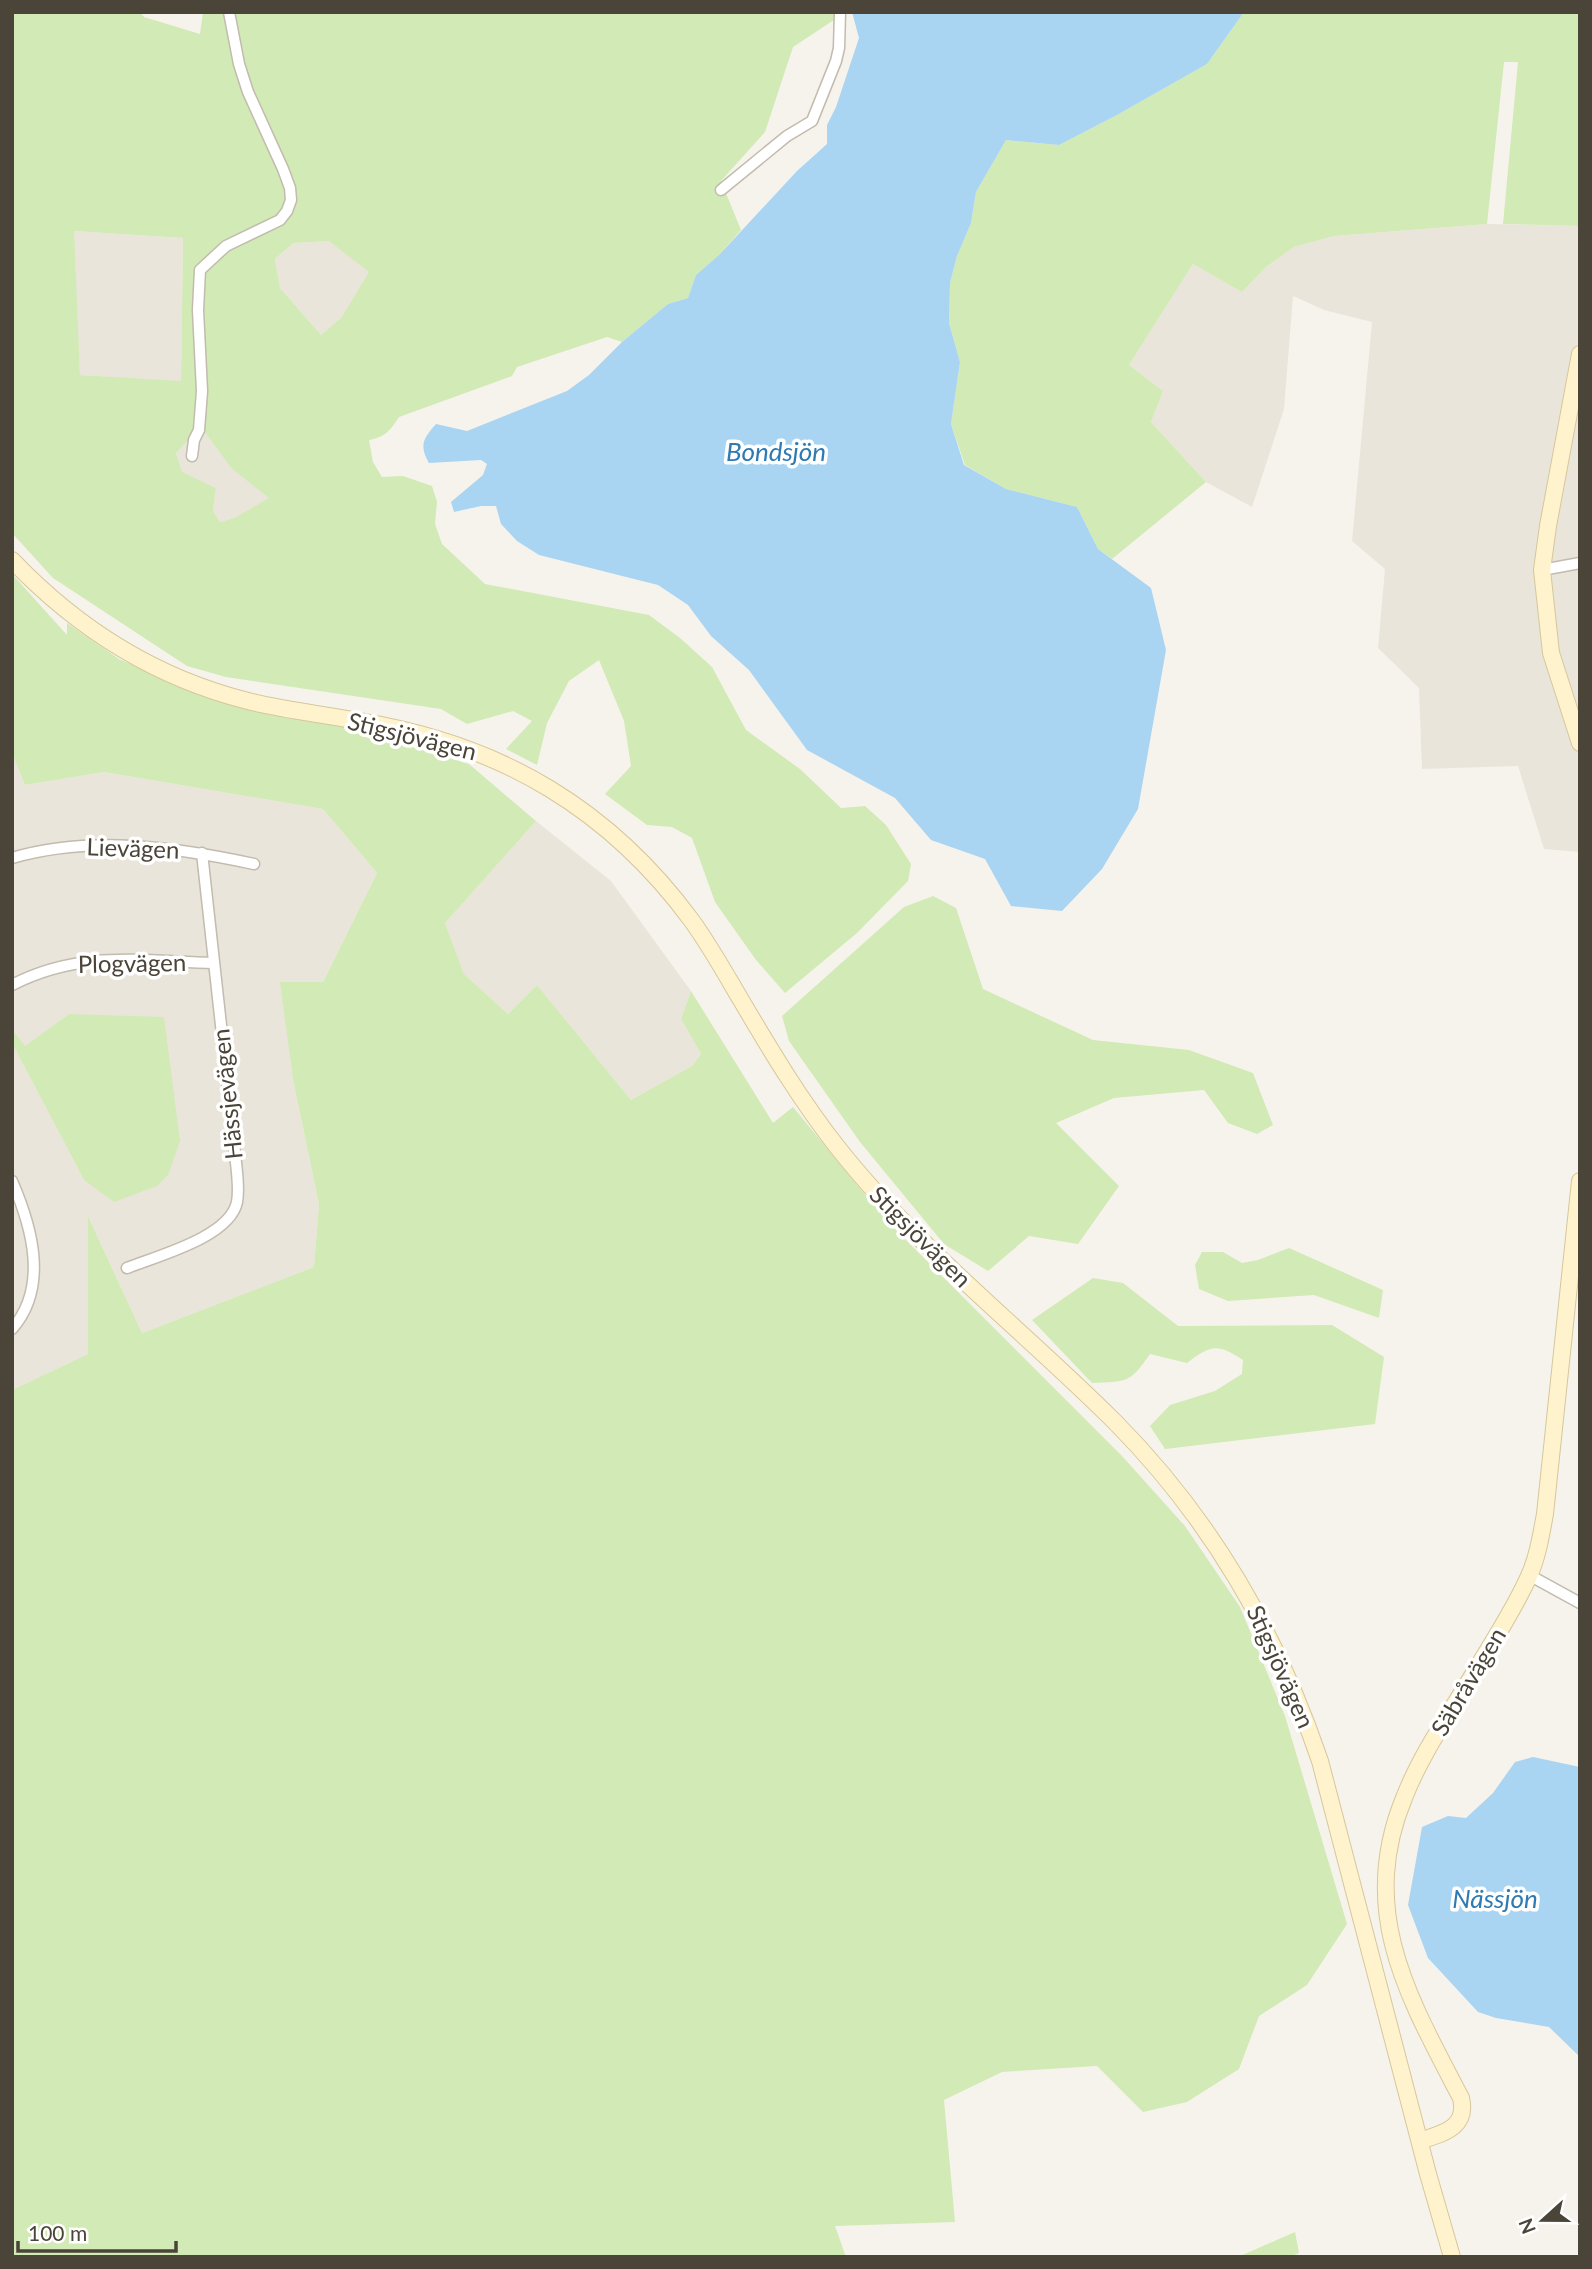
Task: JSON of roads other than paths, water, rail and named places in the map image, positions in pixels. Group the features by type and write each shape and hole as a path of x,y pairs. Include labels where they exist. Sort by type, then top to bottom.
{"main road":[{"path":"1580,354 1542,570 1551,653 1580,743"},
{"name":"Stigsjövägen","path":"12,560 55,601 99,635 153,666 184,680 250,701 429,737 482,754 519,771 572,803 609,831 666,887 694,924 805,1103 870,1186 934,1254 1116,1423 1189,1507 1236,1576 1275,1646 1307,1721 1320,1761 1452,2257"},
{"name":"Säbråvägen","path":"1420,2141 1453,2127 1461,2119 1464,2109 1414,2003 1392,1941 1385,1908 1387,1850 1404,1796 1496,1637 1529,1575 1537,1553 1545,1514 1580,1181"}],"street":[{"path":"192,456 194,440 199,430 202,391 198,310 200,270 226,246 280,220 288,211 291,200 283,169 248,92 239,64 229,12"},
{"path":"721,190 787,136 812,121 836,61 839,48 839,12"},
{"path":"1542,570 1580,563"},
{"name":"Lievägen","path":"12,859 49,849 83,846 166,848 254,864"},
{"name":"Hässjevägen","path":"127,1268 208,1236 226,1224 235,1208 235,1152 202,853"},
{"name":"Plogvägen","path":"12,985 67,964 89,960 213,963"},
{"path":"12,1181 29,1232 34,1255 34,1277 24,1312 12,1329"},
{"path":"1529,1575 1580,1603"}],"water":[{"name":"Bondsjön","path":"852,12 1244,12 1207,64 1117,115 1059,145 1006,140 976,192 971,223 957,256 950,283 949,323 960,362 951,424 964,465 1006,489 1077,507 1098,549 1151,588 1166,650 1138,809 1102,869 1062,911 1011,906 985,859 931,840 895,798 807,750 749,670 711,636 688,605 658,585 539,555 517,541 501,524 496,506 481,506 454,512 451,502 483,475 487,464 481,460 429,463 423,447 425,438 436,424 467,431 567,391 589,375 622,342 668,304 688,298 696,275 719,255 797,171 827,144 827,125 836,107 859,38"},
{"name":"Nässjön","path":"1533,1757 1580,1767 1580,2057 1549,2027 1496,2018 1478,2012 1428,1958 1408,1905 1422,1827 1448,1816 1466,1818 1493,1793 1515,1762"}]}
